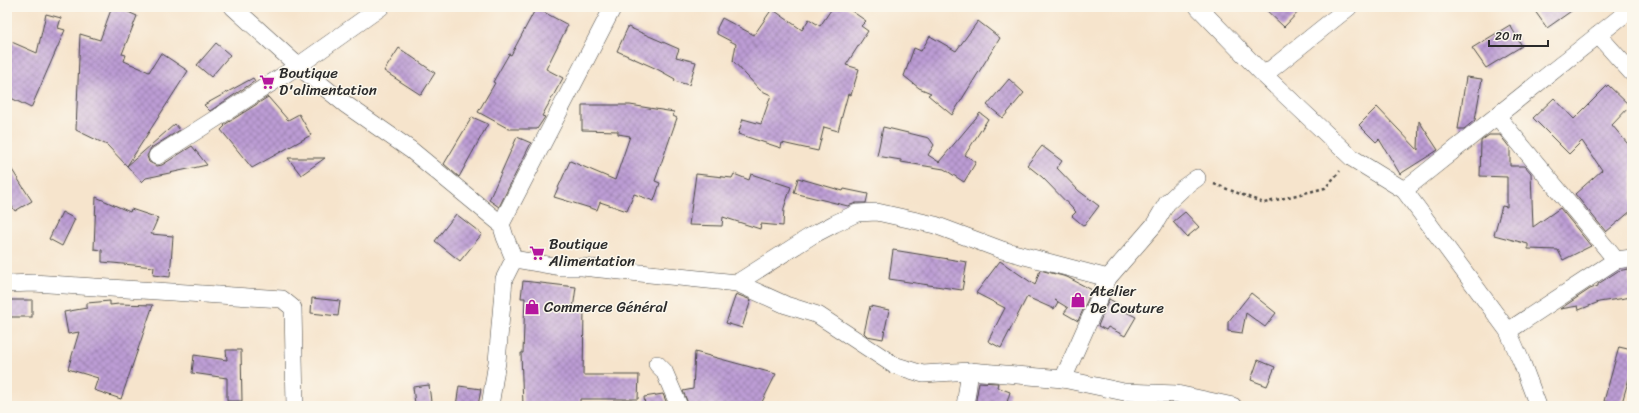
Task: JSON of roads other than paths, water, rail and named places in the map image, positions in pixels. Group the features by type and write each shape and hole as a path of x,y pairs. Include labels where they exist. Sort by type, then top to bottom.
{"street":[{"path":"233,7 298,66 345,104 411,150 501,224 514,259 504,279 497,362 490,406"},
{"path":"157,156 298,66 381,7"},
{"path":"501,224 613,7"},
{"path":"1198,7 1264,75 1352,158 1404,190 1508,331 1538,406"},
{"path":"1264,75 1349,7"},
{"path":"1404,190 1632,8"},
{"path":"1598,35 1632,73"},
{"path":"1497,116 1624,259 1508,331"},
{"path":"1063,379 1108,278 1154,225 1167,203 1197,178"},
{"path":"737,283 811,236 834,224 858,213 877,212 935,225 1002,250 1108,278"},
{"path":"514,259 560,267 582,267 737,283 786,305 818,315 894,365 923,374 970,371 1063,379 1124,392 1233,406"},
{"path":"7,284 33,283 282,299 293,308 295,406"},
{"path":"657,364 664,371 679,406"},
{"path":"965,406 970,371"}],"place":[{"name":"Boutique D'alimentation","path":"267,82"},
{"name":"Boutique Alimentation","path":"537,253"},
{"name":"Atelier De Couture","path":"1078,300"},
{"name":"Commerce Général","path":"532,307"}]}
